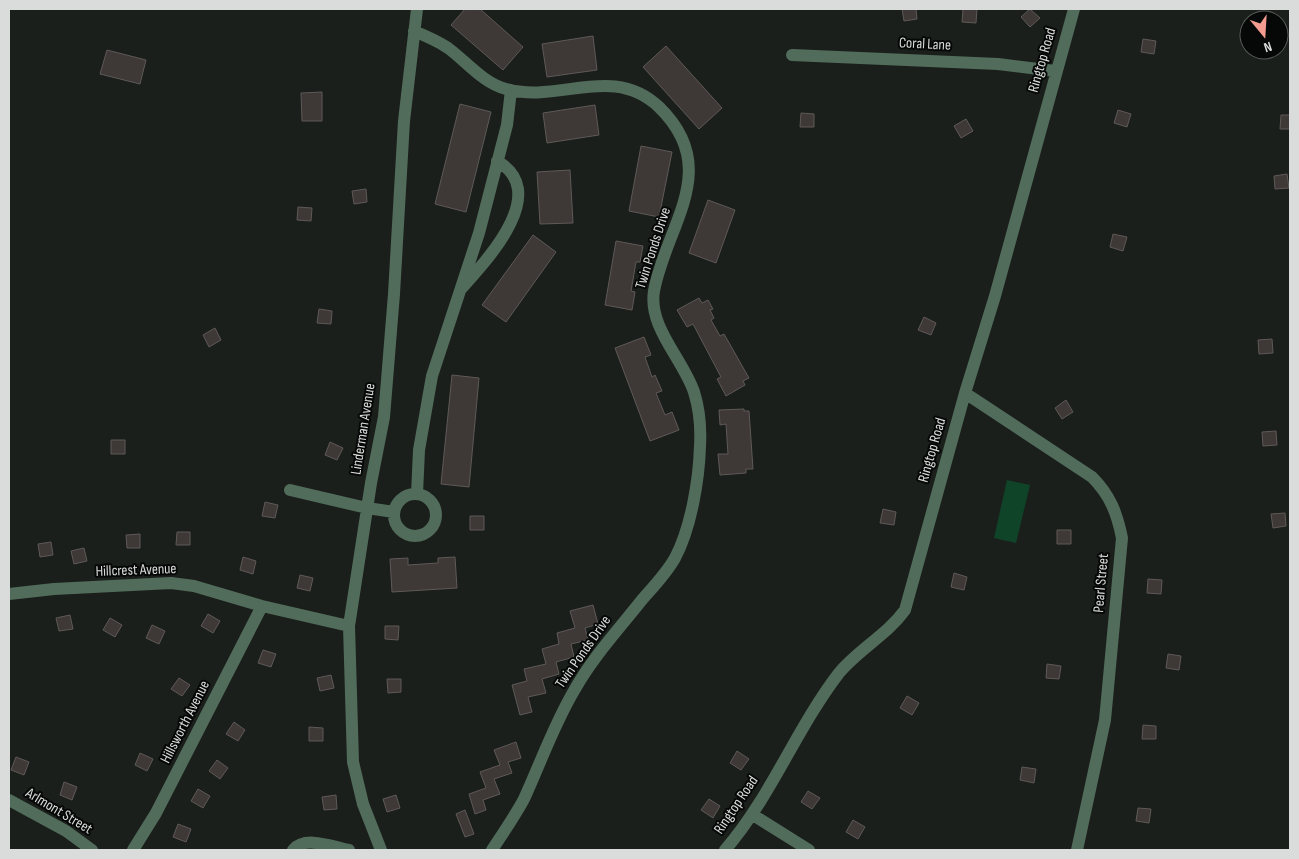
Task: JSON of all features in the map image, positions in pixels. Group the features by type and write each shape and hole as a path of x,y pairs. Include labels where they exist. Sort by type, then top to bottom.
{"street":[{"name":"Linderman Avenue","path":"378,850 353,762 349,626 367,508 384,417 404,121 417,9"},
{"name":"Ringtop Road","path":"725,850 753,814 808,721 840,673 864,649 880,637 905,610 965,393 995,296 1055,71 1074,9"},
{"name":"Twin Ponds Drive","path":"414,31 448,48 493,84 511,90 554,91 601,84 615,85 640,94 658,107 681,138 687,152 689,170 684,209 660,272 654,301 662,332 694,392 698,408 700,443 698,474 691,512 676,555 667,570 608,642 575,688 523,801 492,850"},
{"name":"Coral Lane","path":"792,55 998,64 1055,71"},
{"path":"417,494 419,450 432,376 478,233 507,126 511,90"},
{"path":"457,294 497,248 517,205 517,185 510,168 497,161"},
{"name":"Pearl Street","path":"965,393 1092,477 1104,489 1116,511 1122,538 1105,720 1077,850"},
{"path":"290,490 367,508 394,512"},
{"path":"417,494 430,499 435,505 436,522 425,534 408,535 396,524 394,512 399,500 406,496 417,494"},
{"name":"Hillcrest Avenue","path":"9,594 54,589 171,583 194,586 262,606 349,626"},
{"name":"Hillsworth Avenue","path":"133,850 156,812 262,606"},
{"name":"Arlmont Street","path":"9,800 66,831 92,850"},
{"path":"753,814 809,850"},
{"path":"293,850 304,843 349,850"}],"green space":[{"path":"1007,480 1030,485 1016,543 994,538"}],"building":[{"path":"465,9 480,9 523,47 503,70 451,25"},
{"path":"902,9 916,9 917,19 904,21"},
{"path":"963,9 977,9 976,23 962,22"},
{"path":"1030,9 1040,18 1030,27 1021,17"},
{"path":"593,36 597,70 547,77 542,44"},
{"path":"1143,39 1156,41 1154,54 1141,52"},
{"path":"666,46 722,108 699,129 643,67"},
{"path":"107,50 146,60 140,84 100,74"},
{"path":"322,92 322,121 302,121 301,93"},
{"path":"460,104 491,112 466,212 435,204"},
{"path":"595,105 599,135 547,143 543,113"},
{"path":"1118,110 1131,114 1127,127 1114,123"},
{"path":"801,113 814,114 814,127 800,127"},
{"path":"1281,115 1290,115 1290,129 1280,129"},
{"path":"966,119 973,131 961,138 954,126"},
{"path":"641,146 672,152 659,217 629,211"},
{"path":"570,170 573,223 540,224 537,172"},
{"path":"1287,174 1289,188 1275,189 1274,176"},
{"path":"366,189 367,202 354,204 352,191"},
{"path":"708,200 735,210 716,263 689,253"},
{"path":"298,207 312,208 311,221 297,220"},
{"path":"1113,234 1127,237 1123,251 1110,247"},
{"path":"533,235 556,252 506,322 482,305"},
{"path":"616,241 643,246 640,262 636,262 631,291 635,292 632,310 605,305"},
{"path":"699,298 702,303 708,300 713,309 710,310 714,318 711,320 720,336 724,334 749,378 743,381 745,385 726,396 717,379 721,377 693,324 687,327 677,310"},
{"path":"319,309 332,311 331,324 317,323"},
{"path":"924,317 936,323 931,335 918,330"},
{"path":"215,328 221,340 209,347 203,335"},
{"path":"644,337 651,355 645,357 652,377 655,375 662,391 656,393 665,415 672,412 679,430 650,441 615,348"},
{"path":"1272,339 1273,353 1259,354 1258,340"},
{"path":"452,375 479,378 469,487 441,484"},
{"path":"1066,400 1073,412 1062,419 1055,408"},
{"path":"744,409 744,411 749,411 753,469 746,469 746,473 720,475 718,454 728,454 726,424 720,425 719,410"},
{"path":"1276,431 1277,445 1263,446 1262,432"},
{"path":"111,440 125,440 125,454 111,454"},
{"path":"330,442 343,448 337,460 325,455"},
{"path":"265,502 278,505 275,518 262,516"},
{"path":"883,509 896,512 894,525 880,523"},
{"path":"1285,513 1286,526 1273,528 1271,514"},
{"path":"470,516 484,516 484,530 470,530"},
{"path":"1057,530 1071,530 1071,544 1057,544"},
{"path":"177,532 190,532 190,545 176,545"},
{"path":"140,534 140,548 127,548 126,535"},
{"path":"51,542 53,555 40,557 38,544"},
{"path":"84,548 87,561 74,564 71,551"},
{"path":"243,557 256,561 253,574 240,570"},
{"path":"455,557 457,588 392,592 390,559 408,558 408,565 438,563 438,558"},
{"path":"954,573 967,577 964,590 951,587"},
{"path":"300,575 313,578 310,591 297,588"},
{"path":"1148,579 1162,580 1161,594 1147,593"},
{"path":"593,605 598,624 585,628 588,640 571,644 574,657 556,662 559,674 542,679 546,693 528,697 532,712 520,715 512,685 527,681 524,669 546,664 542,649 559,644 557,633 575,628 570,611"},
{"path":"208,614 220,621 213,633 201,626"},
{"path":"70,615 73,629 59,631 56,618"},
{"path":"110,618 122,625 115,637 103,630"},
{"path":"152,625 165,631 159,644 146,638"},
{"path":"385,626 399,626 398,640 385,639"},
{"path":"263,650 276,654 271,667 258,663"},
{"path":"1168,654 1181,656 1179,670 1166,668"},
{"path":"1047,664 1061,666 1059,679 1046,678"},
{"path":"331,675 334,688 320,691 317,678"},
{"path":"179,678 190,685 182,696 171,689"},
{"path":"387,679 401,679 401,692 388,693"},
{"path":"907,696 919,703 912,715 900,708"},
{"path":"234,722 245,730 238,741 226,734"},
{"path":"1143,725 1156,726 1156,739 1142,739"},
{"path":"309,727 323,728 323,741 309,741"},
{"path":"516,742 521,758 508,762 512,773 494,779 500,794 483,800 486,810 475,814 469,794 486,788 480,772 500,765 494,750"},
{"path":"737,751 749,759 741,770 730,763"},
{"path":"140,753 153,759 147,771 135,765"},
{"path":"16,757 29,762 24,775 11,770"},
{"path":"217,760 228,768 220,779 209,771"},
{"path":"1022,767 1036,769 1034,783 1020,780"},
{"path":"64,782 77,787 72,800 60,795"},
{"path":"198,789 210,796 203,808 191,801"},
{"path":"808,791 820,798 812,809 801,802"},
{"path":"336,795 337,809 324,810 322,797"},
{"path":"396,795 400,808 387,812 383,799"},
{"path":"709,799 720,806 713,818 701,810"},
{"path":"1138,808 1151,809 1149,823 1136,821"},
{"path":"465,810 474,834 465,837 456,814"},
{"path":"853,820 865,827 858,839 846,832"},
{"path":"178,824 191,829 186,842 173,837"}]}
